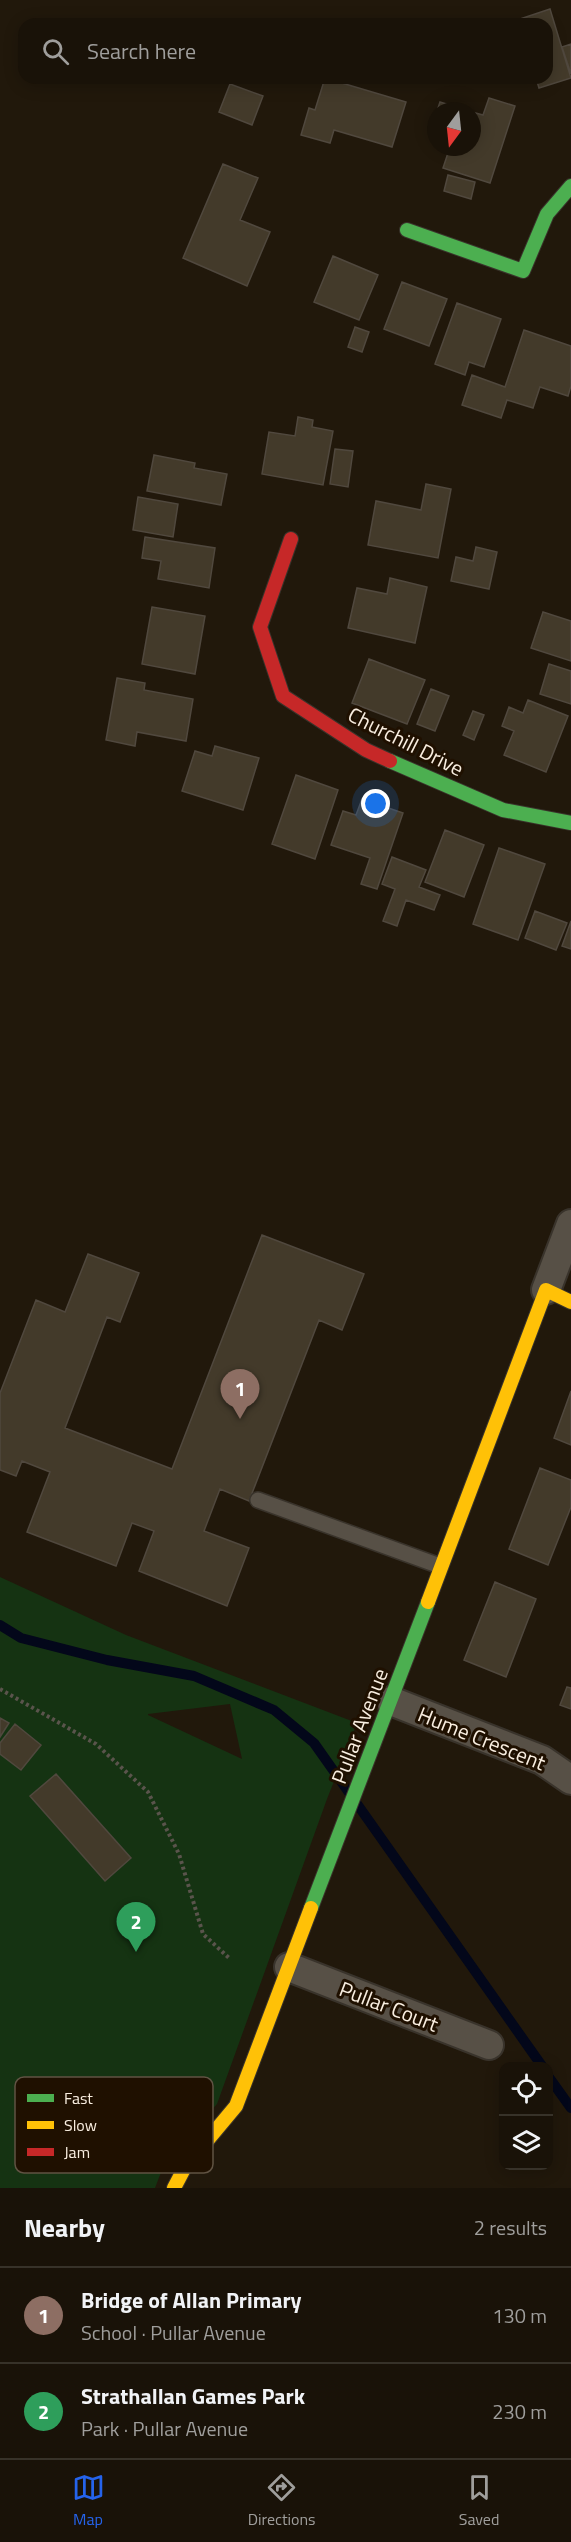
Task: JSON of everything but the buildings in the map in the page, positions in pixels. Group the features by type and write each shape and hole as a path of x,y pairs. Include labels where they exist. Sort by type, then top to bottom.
{"street":[{"path":"407,230 523,271 547,214 571,186"},
{"name":"Churchill Drive","path":"291,539 260,627 283,696 366,750 503,810 571,823"},
{"path":"559,1296 571,1224"},
{"name":"Pullar Avenue","path":"213,2134 236,2106 392,1701 440,1566 559,1296"},
{"name":"Hume Crescent","path":"392,1701 542,1760 571,1780"},
{"name":"Pullar Court","path":"289,1967 489,2045"},
{"name":"Pullar Avenue","path":"174,2188 182,2173"}],"lane":[{"path":"258,1500 440,1566"}],"path":[{"path":"0,1689 96,1744 148,1792 179,1854 203,1934 229,1958"}],"green space":[{"path":"0,1577 126,1635 357,1723 327,1799 217,2104 213,2108 213,2077 15,2077 15,2173 161,2173 155,2188 0,2188","holes":["230,1704 242,1759 148,1715"]}],"waterway":[{"path":"0,1625 21,1638 107,1660 194,1676 274,1710 314,1743 539,2062"},
{"path":"553,2083 571,2108"}],"traffic: fast":[{"path":"407,230 523,271 547,214 571,186"},
{"path":"390,761 503,810 571,823"},
{"path":"311,1908 428,1602"}],"traffic: slow":[{"path":"428,1602 546,1290 571,1302"},
{"path":"213,2134 236,2106 311,1908"},
{"path":"174,2188 182,2173"}],"traffic: jam":[{"path":"291,539 260,627 283,696 366,750 390,761"}],"place":[{"name":"Bridge of Allan Primary","path":"240,1419"},
{"name":"Strathallan Games Park","path":"136,1952"}]}
